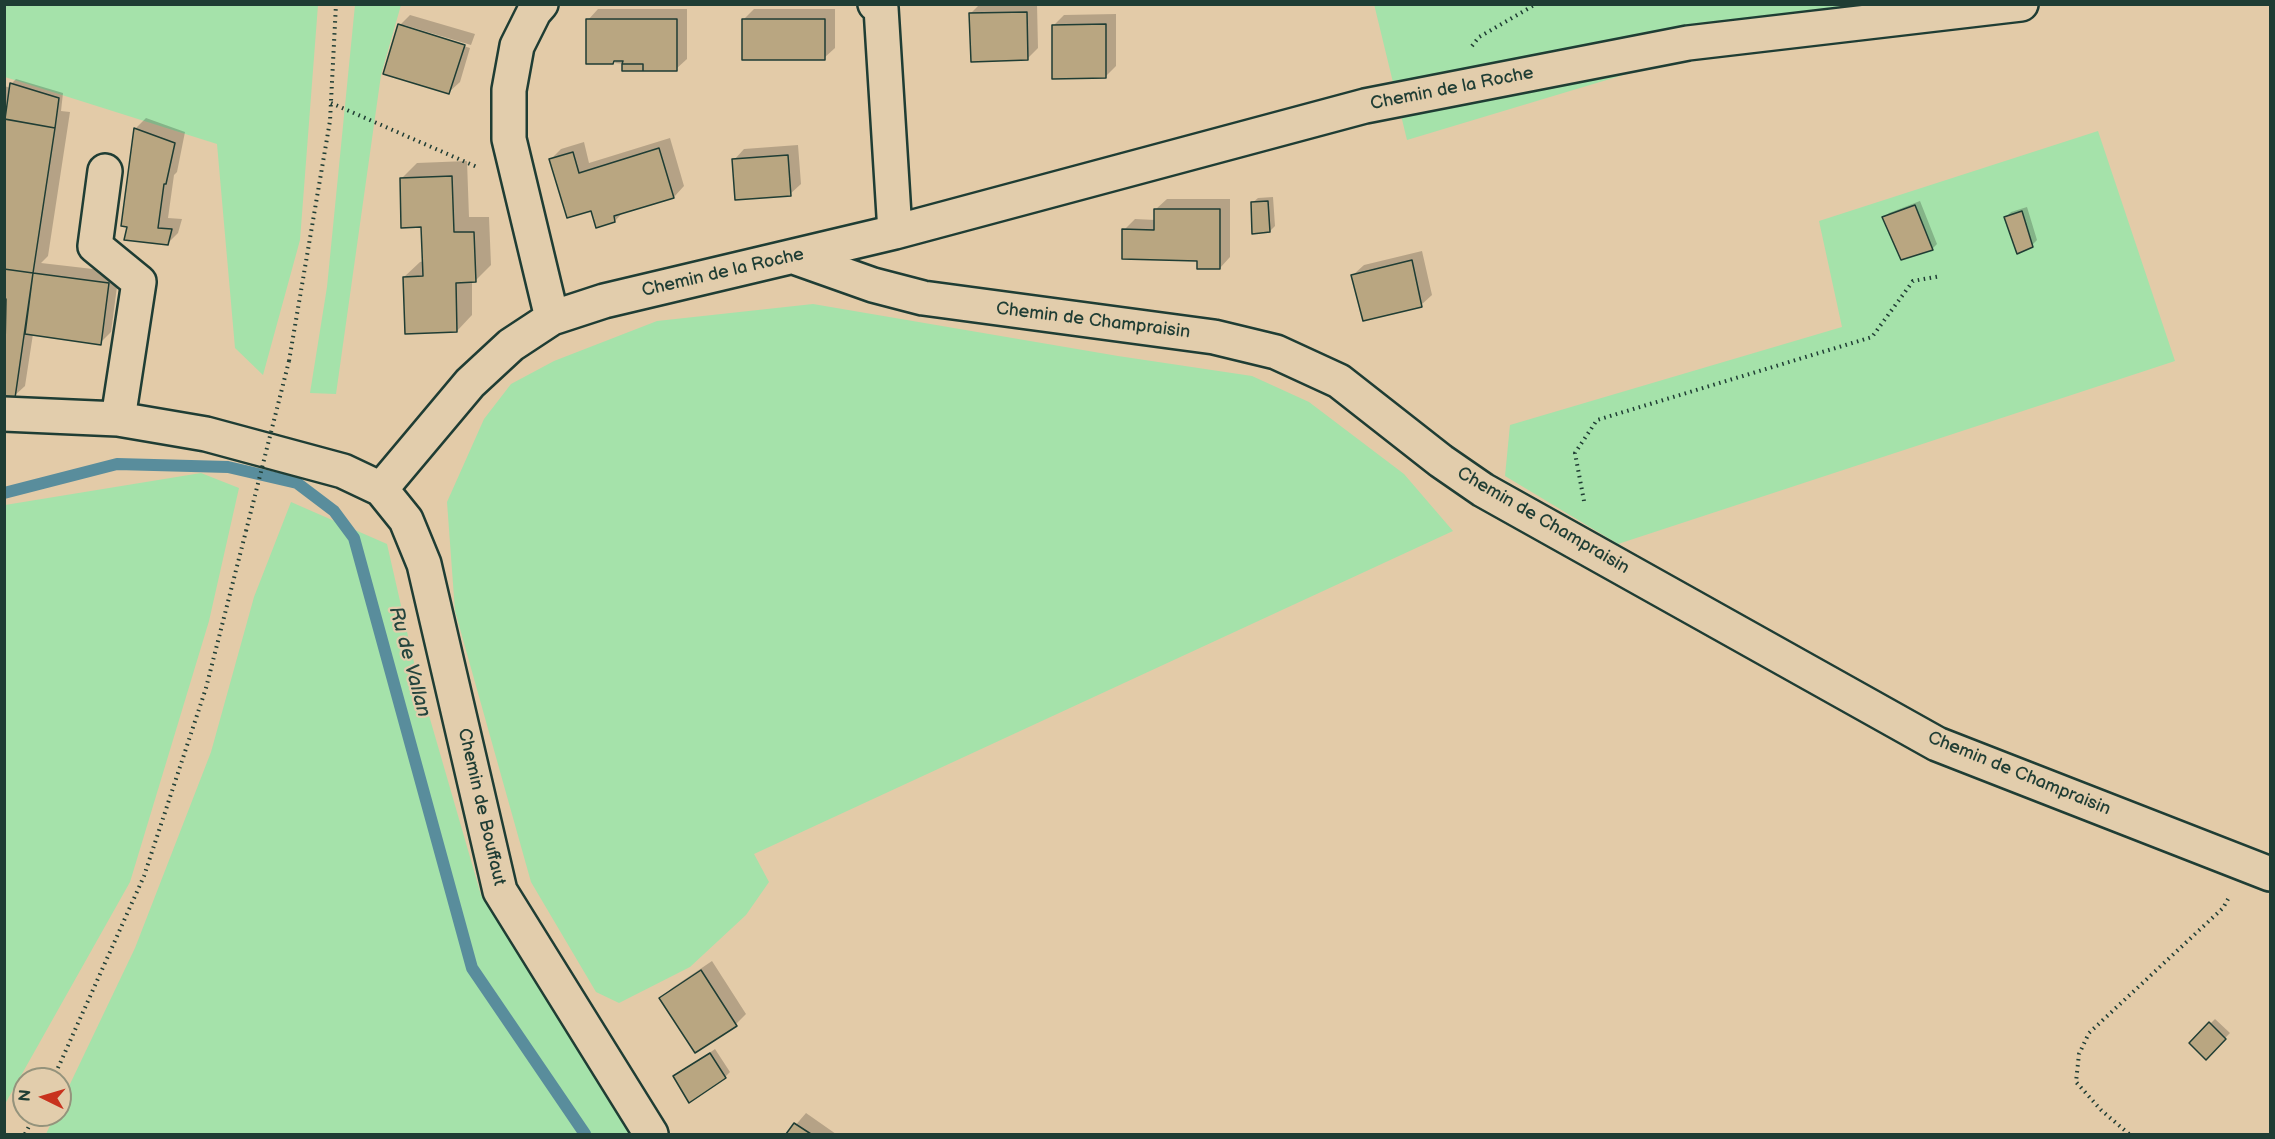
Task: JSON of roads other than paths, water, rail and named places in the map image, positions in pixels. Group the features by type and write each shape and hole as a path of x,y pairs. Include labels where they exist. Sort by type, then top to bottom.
{"street":[{"path":"541,4 534,12 517,46 509,90 508,139 552,318"},
{"name":"Chemin de la Roche","path":"381,489 470,383 511,345 552,318 604,301 895,232 1365,106 1688,43 2021,4"},
{"path":"881,6 895,232"},
{"path":"105,171 95,246 139,282 118,419"},
{"name":"Chemin de Champraisin","path":"794,257 873,285 923,298 1214,337 1276,352 1339,381 1441,461 1483,490 1937,744 2258,869"},
{"path":"4,414 118,419 218,437 343,471 381,489"},
{"name":"Chemin de Bouffaut","path":"381,489 406,520 424,564 500,891 651,1134"}],"waterway":[{"name":"Ru de Vallan","path":"4,493 117,464 228,467 297,483 334,511 354,538 472,968 585,1134"}]}
